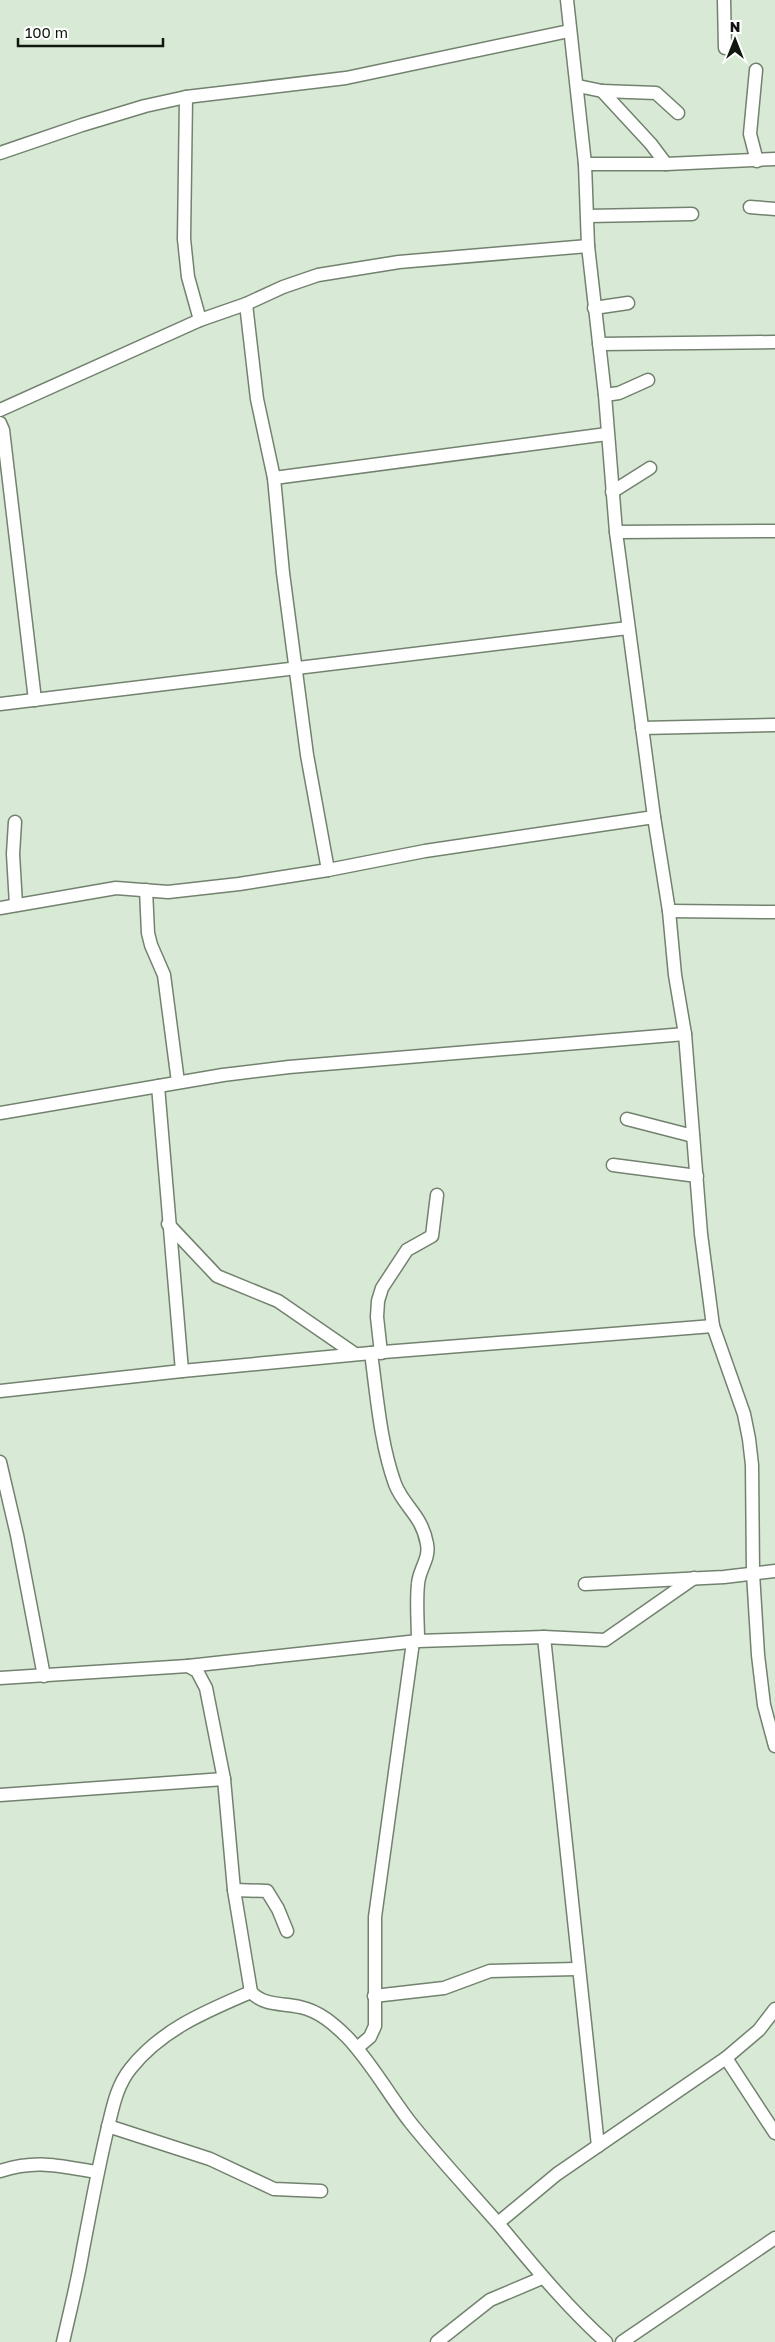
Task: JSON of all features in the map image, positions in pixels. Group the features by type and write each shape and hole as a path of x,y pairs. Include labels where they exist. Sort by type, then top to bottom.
{"street":[{"path":"566,0 568,31 578,86 586,164 588,246 605,395 616,532 654,817 670,911 675,975 685,1034 701,1234 713,1326 744,1414 749,1439 752,1465 753,1573 762,1685 775,1746"},
{"path":"724,0 725,48"},
{"path":"0,153 145,106 186,98 346,78 568,31"},
{"path":"756,70 750,134 757,160"},
{"path":"578,86 602,91 656,94 678,113"},
{"path":"602,91 652,144 666,164"},
{"path":"186,98 184,239 188,277 200,320"},
{"path":"586,164 666,164 775,159"},
{"path":"750,207 775,208"},
{"path":"588,216 692,214"},
{"path":"0,410 200,320 318,275 399,262 588,246"},
{"path":"594,308 628,303"},
{"path":"246,304 257,399 274,478 295,670 307,756 328,870"},
{"path":"599,344 773,342"},
{"path":"605,395 619,393 648,380"},
{"path":"0,424 3,430 35,700"},
{"path":"274,478 607,434"},
{"path":"612,492 650,468"},
{"path":"616,532 775,531"},
{"path":"0,704 295,670 628,628"},
{"path":"642,728 775,725"},
{"path":"0,908 116,888 186,890 328,870 425,851 654,817"},
{"path":"16,822 13,854 16,905"},
{"path":"146,890 148,933 151,946 164,975 178,1082"},
{"path":"670,911 775,912"},
{"path":"0,1113 178,1082 289,1067 685,1034"},
{"path":"158,1086 168,1224 182,1370"},
{"path":"627,1119 693,1136"},
{"path":"613,1165 697,1176"},
{"path":"357,2048 373,2032 374,1917 415,1642 419,1576 426,1561 428,1546 418,1516 397,1488 388,1465 376,1352 377,1317 380,1295 389,1275 407,1250 432,1236 436,1195"},
{"path":"168,1224 214,1273 278,1301 355,1354"},
{"path":"0,1392 182,1370 376,1352 713,1326"},
{"path":"0,1462 17,1535 44,1676"},
{"path":"585,1584 775,1571"},
{"path":"0,1678 188,1666 415,1642 544,1637 605,1640 694,1578"},
{"path":"544,1637 573,1907 577,1969 598,2146"},
{"path":"188,1666 197,1671 206,1688 224,1779 234,1890 251,1992 264,2001 300,2007 314,2012 337,2027 357,2048 388,2094 428,2144 498,2223 542,2278 576,2315 606,2342"},
{"path":"0,1795 224,1779"},
{"path":"234,1890 266,1892 278,1908 287,1931"},
{"path":"374,1996 444,1988 490,1971 577,1969"},
{"path":"64,2342 83,2250 96,2172 115,2097 122,2081 146,2052 168,2032 204,2012 251,1992"},
{"path":"498,2223 557,2174 726,2058 759,2030 775,2009"},
{"path":"726,2058 775,2133"},
{"path":"108,2126 210,2158 274,2189 321,2191"},
{"path":"0,2171 16,2166 40,2163 96,2172"},
{"path":"622,2342 774,2242"},
{"path":"437,2342 490,2300 542,2278"}]}
